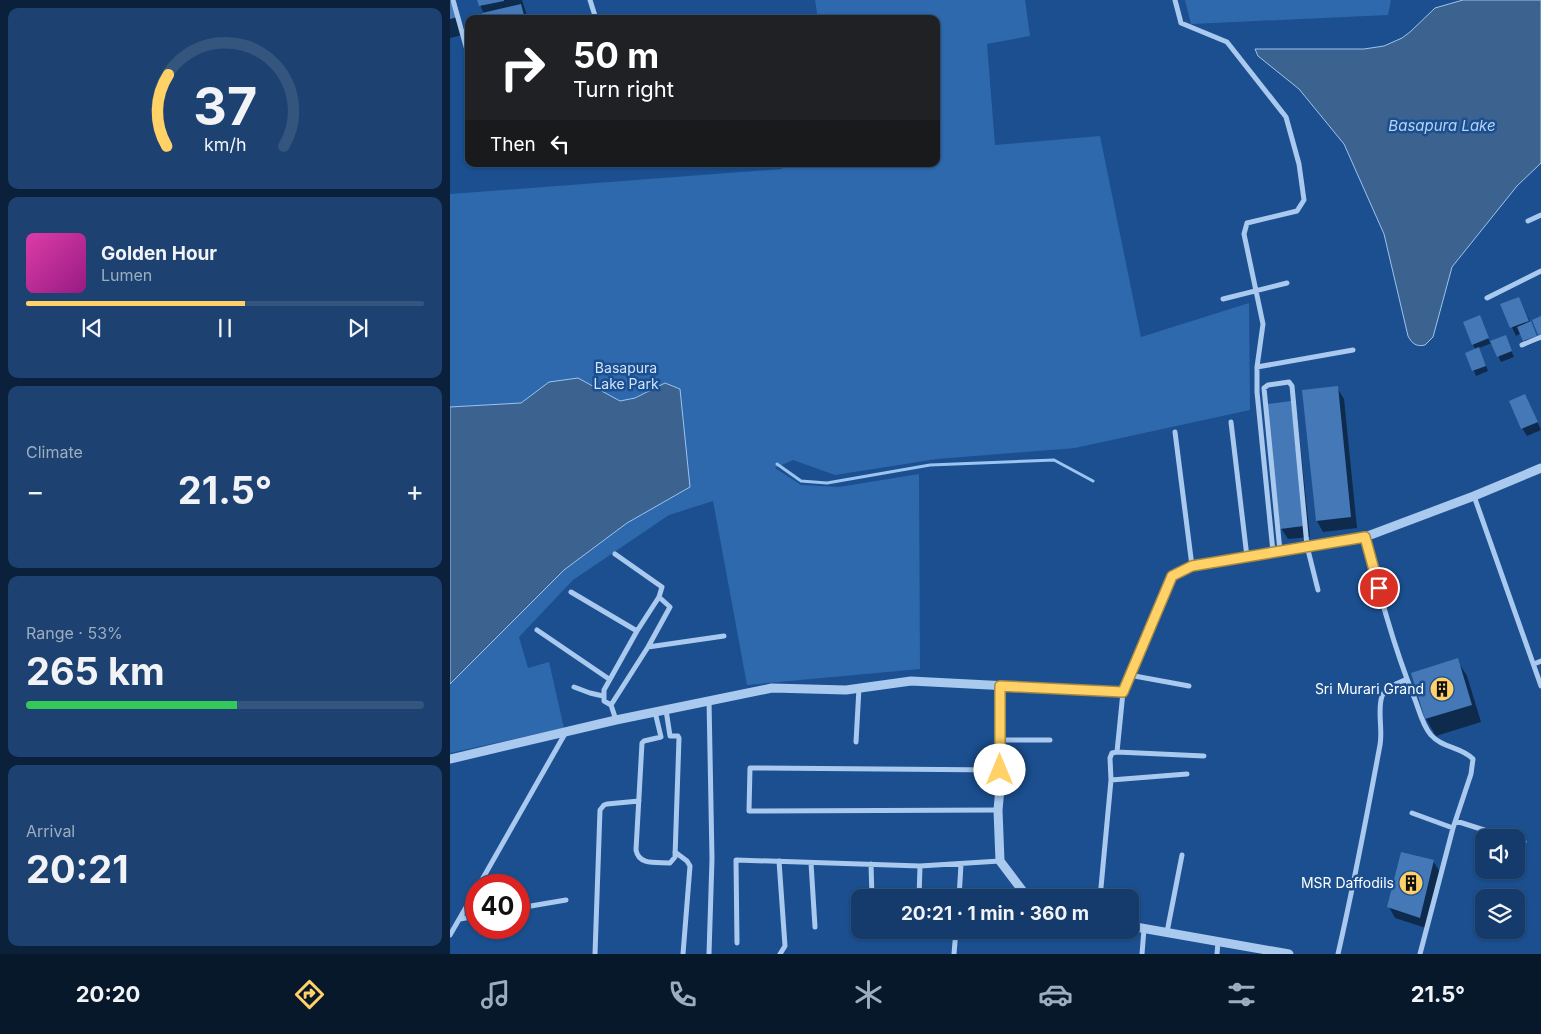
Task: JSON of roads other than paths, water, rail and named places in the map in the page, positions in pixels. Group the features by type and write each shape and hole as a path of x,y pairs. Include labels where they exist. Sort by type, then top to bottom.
{"street":[{"path":"452,0 465,41"},
{"path":"590,0 595,15"},
{"path":"1175,0 1181,23 1227,42 1286,118 1299,164 1304,200 1297,212 1247,223 1244,234 1263,324 1257,367 1257,392 1276,552"},
{"path":"1528,221 1541,215"},
{"path":"1487,298 1541,271"},
{"path":"1223,299 1287,283"},
{"path":"1522,344 1541,337"},
{"path":"1257,367 1353,350"},
{"path":"1276,552 1264,388 1268,385 1289,382 1292,386 1307,546 1318,590"},
{"path":"1231,422 1247,556"},
{"path":"1174,432 1192,566"},
{"path":"1117,752 1123,692 1172,576 1192,566 1365,537 1474,496 1541,468"},
{"path":"1474,496 1541,686"},
{"path":"1365,537 1407,679 1427,729 1432,736 1446,746 1470,755 1473,759 1471,774 1453,828 1420,954"},
{"path":"615,554 662,587 659,597 636,631 604,690 604,701 611,704 616,720"},
{"path":"571,592 636,631"},
{"path":"611,704 648,647 670,607 659,597"},
{"path":"537,630 609,679"},
{"path":"648,647 724,636"},
{"path":"1534,664 1541,661"},
{"path":"1129,675 1189,686"},
{"path":"1338,954 1361,853 1381,742 1380,705 1383,694 1389,687 1407,679"},
{"path":"450,759 616,720 772,688 846,690 911,681 1123,692"},
{"path":"1000,686 998,810 1000,861 1021,889"},
{"path":"574,687 603,696"},
{"path":"856,742 859,688"},
{"path":"709,700 712,859 709,954"},
{"path":"666,710 670,736"},
{"path":"655,712 661,737"},
{"path":"485,874 566,732"},
{"path":"661,737 679,737 675,858 670,862 649,862 640,858 636,850 642,743 661,737"},
{"path":"1000,740 1050,740"},
{"path":"1101,889 1112,780 1110,758 1112,753 1204,756"},
{"path":"998,810 749,811 750,768 1000,770"},
{"path":"1112,780 1187,774"},
{"path":"595,954 600,810 607,804 639,801"},
{"path":"1412,814 1453,828"},
{"path":"1456,820 1482,829"},
{"path":"675,852 688,861 690,866 683,954"},
{"path":"1167,932 1182,855"},
{"path":"737,943 736,860 920,866 1000,861"},
{"path":"779,862 785,946 780,954"},
{"path":"811,863 814,927"},
{"path":"870,864 871,889"},
{"path":"959,889 961,864"},
{"path":"919,889 920,866"},
{"path":"530,906 566,900"},
{"path":"450,935 465,909"},
{"path":"460,918 465,917"},
{"path":"1139,928 1289,954"},
{"path":"1142,954 1144,929"},
{"path":"954,954 955,939"},
{"path":"1217,954 1218,942"}],"water":[{"name":"Basapura Lake","path":"1463,0 1541,0 1541,163 1517,186 1452,267 1433,337 1425,345 1420,346 1413,343 1408,336 1384,234 1344,144 1299,89 1258,56 1255,49 1364,49 1384,46 1402,38 1435,8"},
{"path":"578,378 620,401 635,398 665,383 680,389 690,487 627,523 564,570 450,684 450,407 521,403 549,382"}],"waterway":[{"path":"777,464 801,481 827,483 930,465 1054,460 1093,481"}],"place":[{"name":"Sri Murari Grand","path":"1442,689"},
{"name":"MSR Daffodils","path":"1411,883"}],"park label":[{"name":"Basapura Lake Park","path":"626,376"}]}
